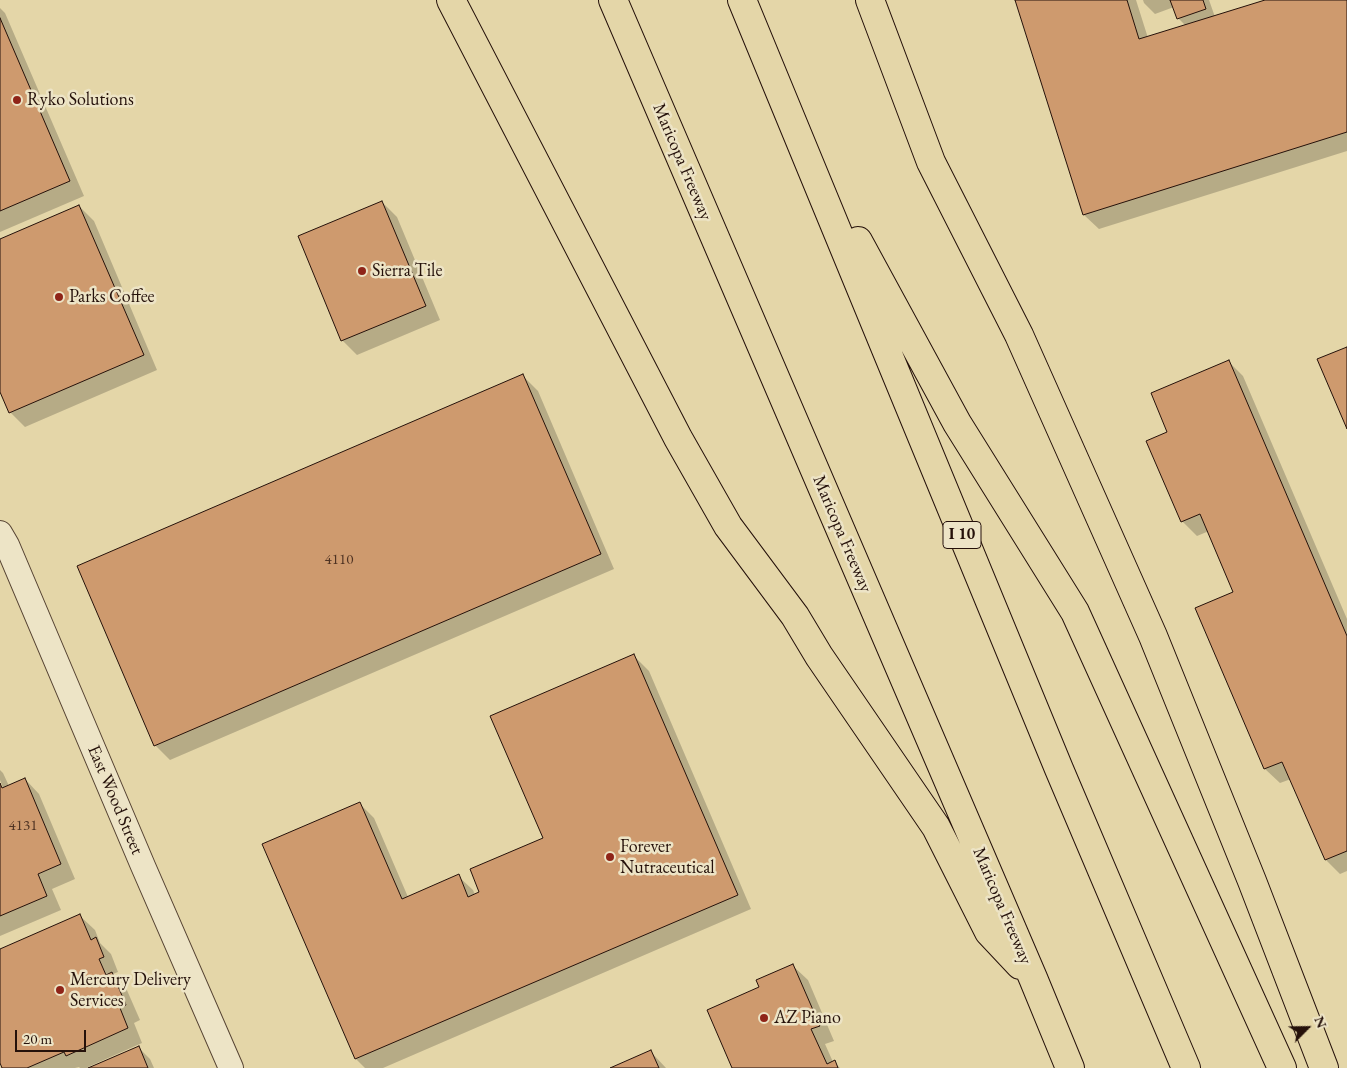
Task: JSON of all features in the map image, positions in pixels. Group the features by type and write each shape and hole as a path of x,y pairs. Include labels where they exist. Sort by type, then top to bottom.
{"highway":[{"path":"451,0 678,438 728,526 795,616 819,656 936,827 989,932 1033,978"},
{"name":"Maricopa Freeway","path":"613,0 1070,1068"},
{"name":"I 10","path":"742,0 1055,760 1186,1068"},
{"path":"870,0 931,162 1019,336 1153,636 1252,881 1324,1068"},
{"path":"792,118 957,423 1075,612 1282,1068"}],"street":[{"name":"East Wood Street","path":"0,533 7,545 231,1068"}],"building":[{"path":"1015,0 1127,0 1139,39 1265,0 1347,0 1347,132 1083,215"},
{"path":"1170,0 1203,0 1206,9 1177,19"},
{"name":"Ryko Solutions","path":"0,18 70,181 0,211"},
{"name":"Sierra Tile","path":"382,201 426,306 341,341 298,236"},
{"name":"Parks Coffee","path":"79,205 144,355 9,413 0,392 0,239"},
{"path":"1347,347 1347,429 1317,359"},
{"path":"1229,360 1347,636 1347,851 1325,860 1282,762 1264,769 1195,608 1233,592 1200,514 1181,522 1146,441 1167,432 1151,393"},
{"path":"523,374 601,554 154,746 77,566"},
{"name":"Forever Nutraceutical","path":"634,654 738,895 355,1059 262,844 360,802 402,899 459,874 468,897 479,892 470,869 543,838 490,716"},
{"path":"25,778 61,864 38,874 47,896 0,916 0,783 2,788"},
{"name":"Mercury Delivery Services","path":"80,914 91,940 96,937 104,957 99,959 106,975 112,972 126,1005 120,1008 128,1028 66,1056 64,1052 27,1068 2,1068 0,1063 0,949"},
{"name":"AZ Piano","path":"793,964 820,1026 811,1029 827,1064 835,1060 838,1068 732,1068 707,1010 759,987 756,980"},
{"path":"139,1046 148,1068 88,1068"},
{"path":"651,1050 659,1068 610,1068"}],"place":[{"name":"Ryko Solutions","path":"17,100"},
{"name":"Sierra Tile","path":"362,271"},
{"name":"Parks Coffee","path":"59,297"},
{"name":"Forever Nutraceutical","path":"610,857"},
{"name":"Mercury Delivery Services","path":"60,990"},
{"name":"AZ Piano","path":"764,1018"}]}
